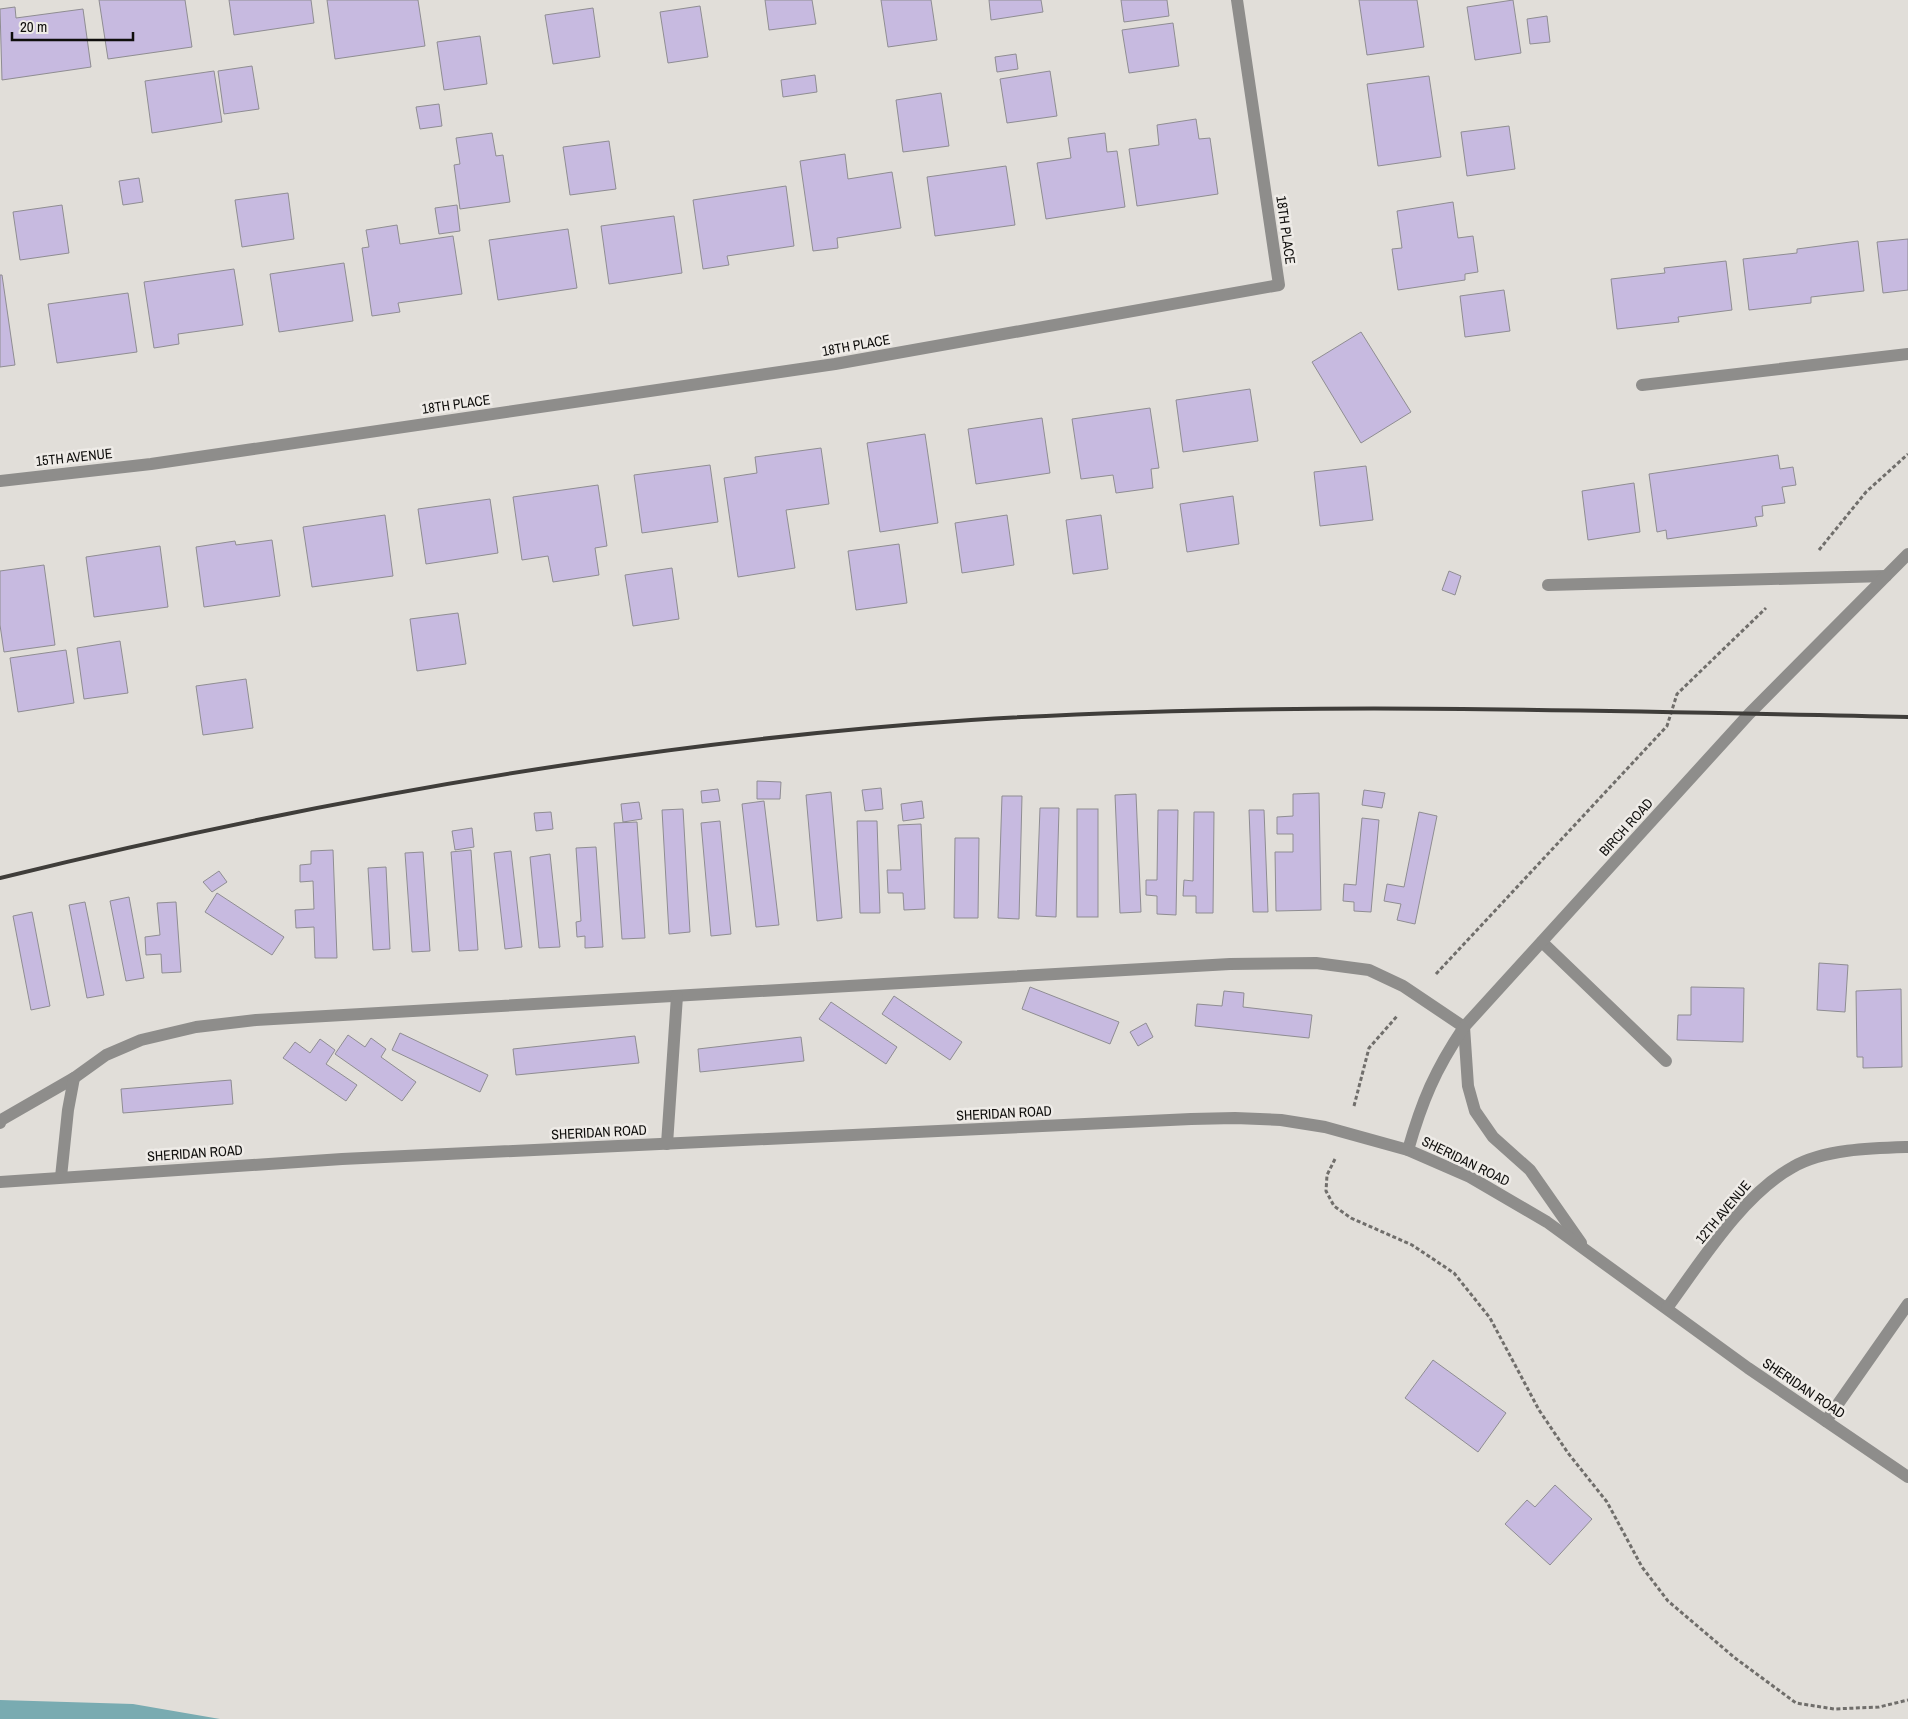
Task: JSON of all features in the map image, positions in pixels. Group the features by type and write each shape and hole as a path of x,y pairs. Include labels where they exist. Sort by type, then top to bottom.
{"street":[{"name":"18TH PLACE","path":"151,464 835,364 1279,285 1237,0"},
{"path":"1642,385 1908,354"},
{"name":"15TH AVENUE","path":"0,481 151,464"},
{"name":"BIRCH ROAD","path":"1408,1150 1432,1080 1464,1028 1749,714 1908,554"},
{"path":"1548,585 1886,576"},
{"path":"1542,942 1666,1062"},
{"path":"0,1123 27,1103 74,1078 115,1051 141,1040 196,1027 256,1020 1220,964 1316,963 1369,970 1416,996 1464,1028 1468,1086 1475,1111 1493,1137 1530,1170 1585,1249"},
{"path":"667,1144 678,996"},
{"path":"61,1177 68,1110 74,1078"},
{"name":"SHERIDAN ROAD","path":"0,1182 342,1159 1235,1118 1282,1120 1347,1133 1408,1150 1470,1177 1547,1222 1748,1368 1908,1477"},
{"name":"12TH AVENUE","path":"1667,1308 1750,1200 1772,1180 1794,1166 1847,1151 1908,1147"},
{"path":"1826,1421 1908,1304"}],"path":[{"path":"1908,454 1866,492 1796,578 1677,694 1667,726 1369,1048 1347,1133 1327,1175 1326,1191 1334,1206 1351,1218 1412,1245 1454,1273 1490,1318 1539,1410 1568,1452 1607,1502 1642,1567 1668,1601 1735,1658 1796,1703 1834,1709 1879,1707 1908,1700"}],"water":[{"path":"0,1700 133,1704 220,1719 0,1719"}],"building":[{"path":"99,0 185,0 192,47 108,59"},
{"path":"229,0 311,0 314,23 234,35"},
{"path":"327,0 418,0 425,46 335,59"},
{"path":"765,0 812,0 816,24 769,30"},
{"path":"881,0 931,0 937,40 888,47"},
{"path":"989,0 1041,0 1043,12 991,20"},
{"path":"1121,0 1167,0 1169,16 1124,22"},
{"path":"1359,0 1417,0 1424,47 1367,55"},
{"path":"1513,0 1521,53 1475,60 1467,7"},
{"path":"700,6 708,57 668,63 660,12"},
{"path":"15,7 16,18 83,9 91,67 2,80 0,9"},
{"path":"593,8 600,57 553,64 545,15"},
{"path":"1547,16 1550,42 1530,44 1527,19"},
{"path":"1173,23 1179,66 1129,73 1122,30"},
{"path":"480,36 487,84 444,90 437,42"},
{"path":"1016,54 1018,69 997,72 995,57"},
{"path":"252,66 259,109 224,114 218,71"},
{"path":"214,71 222,122 152,133 145,81"},
{"path":"1050,71 1057,116 1007,123 1000,79"},
{"path":"815,75 817,92 783,97 781,80"},
{"path":"1429,76 1441,157 1378,166 1367,84"},
{"path":"941,93 949,146 903,152 896,100"},
{"path":"439,104 442,126 420,129 416,107"},
{"path":"1196,119 1199,139 1210,138 1218,194 1137,206 1129,149 1159,145 1157,125"},
{"path":"1509,126 1515,169 1467,176 1461,132"},
{"path":"492,133 496,156 503,155 510,202 460,209 454,165 460,164 456,138"},
{"path":"1105,133 1107,152 1117,151 1125,207 1046,219 1037,163 1071,158 1068,138"},
{"path":"609,141 616,189 570,195 563,147"},
{"path":"845,154 848,179 892,172 901,228 837,238 838,248 813,251 800,161"},
{"path":"1006,166 1015,225 935,236 927,177"},
{"path":"139,178 143,202 123,205 119,181"},
{"path":"786,186 794,246 727,256 729,265 703,269 693,200"},
{"path":"288,193 294,239 242,247 235,200"},
{"path":"1453,202 1458,238 1473,236 1478,272 1465,274 1465,280 1398,290 1392,249 1402,248 1397,211"},
{"path":"62,205 69,253 20,260 13,212"},
{"path":"457,205 460,231 439,234 435,208"},
{"path":"674,216 682,273 609,284 601,226"},
{"path":"397,225 400,244 453,236 462,294 398,303 400,312 372,316 362,248 369,247 366,230"},
{"path":"568,229 577,288 498,300 489,240"},
{"path":"1908,239 1908,290 1883,293 1877,242"},
{"path":"1858,241 1864,291 1811,297 1811,303 1749,310 1743,259 1797,253 1797,249"},
{"path":"1726,261 1732,310 1678,317 1679,322 1617,329 1611,279 1665,273 1664,268"},
{"path":"344,263 353,321 279,332 270,274"},
{"path":"234,269 243,325 178,334 179,344 154,348 144,282"},
{"path":"0,275 2,275 15,365 0,367"},
{"path":"1504,290 1510,331 1465,337 1460,296"},
{"path":"128,293 137,352 57,363 48,304"},
{"path":"1361,332 1411,412 1361,443 1312,362"},
{"path":"1250,389 1258,441 1183,452 1176,400"},
{"path":"1150,408 1159,468 1151,469 1153,488 1116,493 1113,475 1081,479 1072,419"},
{"path":"1042,418 1050,473 976,484 968,429"},
{"path":"925,434 938,523 880,532 867,443"},
{"path":"821,448 829,504 786,510 795,568 738,577 724,478 757,473 755,457"},
{"path":"1778,455 1780,469 1793,467 1796,485 1782,487 1785,503 1762,506 1763,516 1755,517 1757,526 1667,539 1666,530 1657,532 1649,474"},
{"path":"710,465 718,522 642,533 634,475"},
{"path":"1366,466 1373,520 1320,526 1314,472"},
{"path":"1634,483 1640,532 1588,540 1582,491"},
{"path":"598,485 607,546 595,548 599,575 553,582 548,556 522,560 513,497"},
{"path":"1233,496 1239,544 1187,552 1180,504"},
{"path":"490,499 498,553 426,564 418,509"},
{"path":"385,515 393,576 312,587 303,527"},
{"path":"1007,515 1014,565 962,573 955,523"},
{"path":"1101,515 1108,569 1073,574 1066,520"},
{"path":"272,540 280,596 204,607 196,547 235,541 236,545"},
{"path":"899,544 907,603 856,610 848,551"},
{"path":"160,546 168,607 94,617 86,557"},
{"path":"44,565 55,645 4,652 0,625 0,571"},
{"path":"672,568 679,619 633,626 625,575"},
{"path":"1449,571 1461,576 1455,595 1442,590"},
{"path":"458,613 466,664 417,671 410,619"},
{"path":"120,641 128,693 84,699 77,648"},
{"path":"66,650 74,703 18,712 10,658"},
{"path":"246,679 253,728 203,735 196,686"},
{"path":"757,781 781,782 780,799 757,799"},
{"path":"881,788 883,809 865,811 862,790"},
{"path":"718,789 720,801 702,803 701,791"},
{"path":"1364,790 1385,793 1382,808 1362,805"},
{"path":"831,792 842,918 817,921 806,795"},
{"path":"1319,793 1321,910 1276,911 1275,852 1293,852 1293,834 1277,834 1277,817 1293,816 1293,794"},
{"path":"1136,794 1141,912 1120,913 1115,795"},
{"path":"1002,796 1022,796 1019,919 998,918"},
{"path":"764,801 779,925 756,927 742,804"},
{"path":"922,801 924,818 903,821 901,804"},
{"path":"639,802 642,819 623,822 621,804"},
{"path":"1040,808 1059,808 1056,917 1036,916"},
{"path":"683,809 690,932 669,934 662,810"},
{"path":"1077,809 1098,809 1098,917 1077,917"},
{"path":"1158,810 1178,810 1176,915 1157,914 1157,896 1146,895 1146,880 1157,880"},
{"path":"1249,810 1264,810 1268,912 1253,912"},
{"path":"551,812 553,829 536,831 534,813"},
{"path":"1194,812 1214,812 1213,913 1196,913 1196,896 1183,896 1184,880 1193,881"},
{"path":"1419,812 1437,816 1415,924 1397,920 1401,904 1384,901 1387,884 1404,887"},
{"path":"1362,818 1379,820 1371,912 1354,911 1354,902 1343,901 1344,884 1356,885"},
{"path":"720,821 731,934 711,936 701,823"},
{"path":"857,821 877,821 880,913 860,913"},
{"path":"637,822 645,938 622,939 614,823"},
{"path":"921,824 925,909 904,910 903,893 888,893 887,870 901,870 898,825"},
{"path":"472,828 474,847 455,850 452,831"},
{"path":"955,838 979,838 978,918 954,918"},
{"path":"596,847 603,947 585,948 585,936 577,937 576,922 581,921 576,848"},
{"path":"333,850 337,958 315,958 314,927 296,928 295,910 314,909 313,881 300,882 300,865 311,864 311,851"},
{"path":"471,850 478,950 459,951 451,852"},
{"path":"511,851 522,947 505,949 494,853"},
{"path":"423,852 430,951 412,952 405,853"},
{"path":"550,854 560,947 539,948 530,857"},
{"path":"386,867 390,949 373,950 368,868"},
{"path":"219,871 227,882 212,892 203,882"},
{"path":"217,893 284,937 272,955 205,912"},
{"path":"129,897 144,978 126,981 110,901"},
{"path":"85,902 104,995 87,998 69,905"},
{"path":"176,902 181,972 162,973 161,954 146,955 145,937 160,935 157,903"},
{"path":"32,912 50,1006 31,1010 13,916"},
{"path":"1819,963 1848,965 1845,1012 1817,1010"},
{"path":"1030,987 1119,1022 1110,1044 1022,1009"},
{"path":"1691,987 1744,988 1743,1042 1677,1040 1678,1015 1691,1015"},
{"path":"1901,989 1902,1067 1863,1068 1863,1057 1857,1057 1856,991"},
{"path":"1224,991 1244,993 1243,1007 1312,1015 1309,1038 1195,1026 1197,1004 1222,1006"},
{"path":"894,996 962,1042 950,1060 882,1014"},
{"path":"831,1002 897,1047 886,1064 819,1019"},
{"path":"1146,1023 1153,1037 1138,1046 1130,1032"},
{"path":"400,1033 488,1075 480,1092 392,1050"},
{"path":"348,1035 365,1047 371,1038 386,1049 381,1057 416,1082 402,1101 335,1054"},
{"path":"635,1036 639,1063 516,1075 513,1049"},
{"path":"801,1037 804,1061 700,1072 698,1049"},
{"path":"320,1039 335,1050 326,1064 357,1085 346,1101 283,1058 295,1042 310,1053"},
{"path":"231,1080 233,1104 123,1113 121,1089"},
{"path":"1433,1360 1506,1413 1478,1452 1405,1398"},
{"path":"1555,1485 1592,1519 1550,1565 1505,1524 1527,1500 1535,1507"}],"railway":[{"path":"0,878 240,824 482,778 604,759 848,730 971,720 1205,710 1557,710 1908,717"}]}
